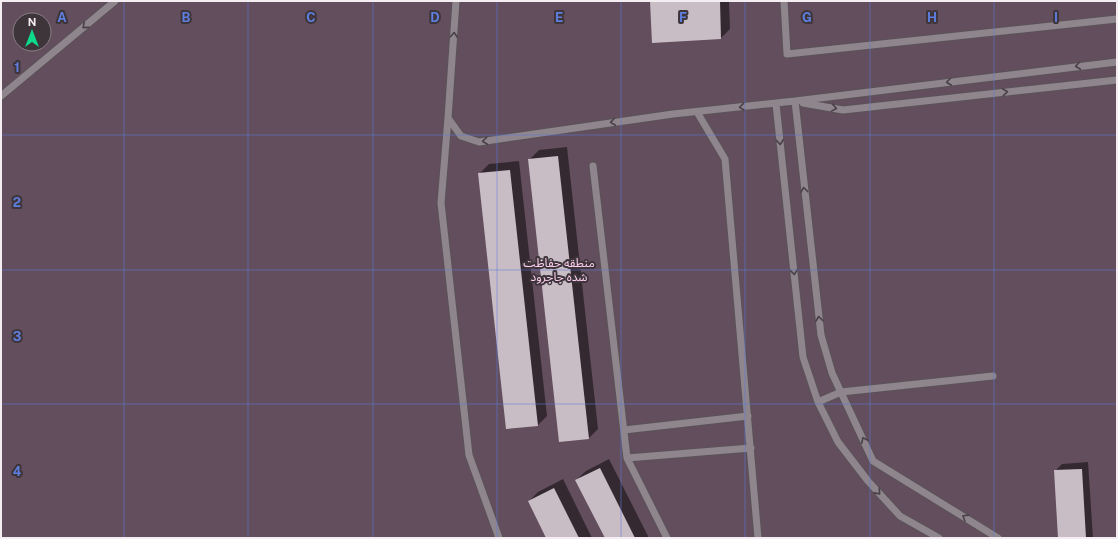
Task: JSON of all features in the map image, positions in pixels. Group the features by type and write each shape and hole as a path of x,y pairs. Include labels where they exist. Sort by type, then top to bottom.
{"lane":[{"path":"1,96 115,1"},
{"path":"456,1 441,203 469,455 499,538"},
{"path":"784,1 787,54 1117,19"},
{"path":"448,118 461,136 479,142 697,112 776,104 1117,62"},
{"path":"795,101 843,110 1117,80"},
{"path":"795,101 821,335 832,373 874,461 998,538"},
{"path":"776,104 803,357 818,402 838,442 868,481 900,516 939,538"},
{"path":"697,112 725,159 758,538"},
{"path":"593,166 627,458 668,538"},
{"path":"818,402 841,392 993,376"},
{"path":"624,430 748,416"},
{"path":"627,458 751,448"}],"green space":[{"name":"منطقه حفاظت شده جاجرود","path":"1,1 1117,1 1117,538 1,538"}],"building":[{"path":"650,1 720,1 721,39 652,43"},
{"path":"558,156 589,439 559,442 528,159"},
{"path":"510,170 538,426 506,429 478,173"},
{"path":"600,468 635,538 605,538 575,480"},
{"path":"1082,469 1086,538 1058,538 1054,470"},
{"path":"554,488 579,538 546,538 528,501"}]}
